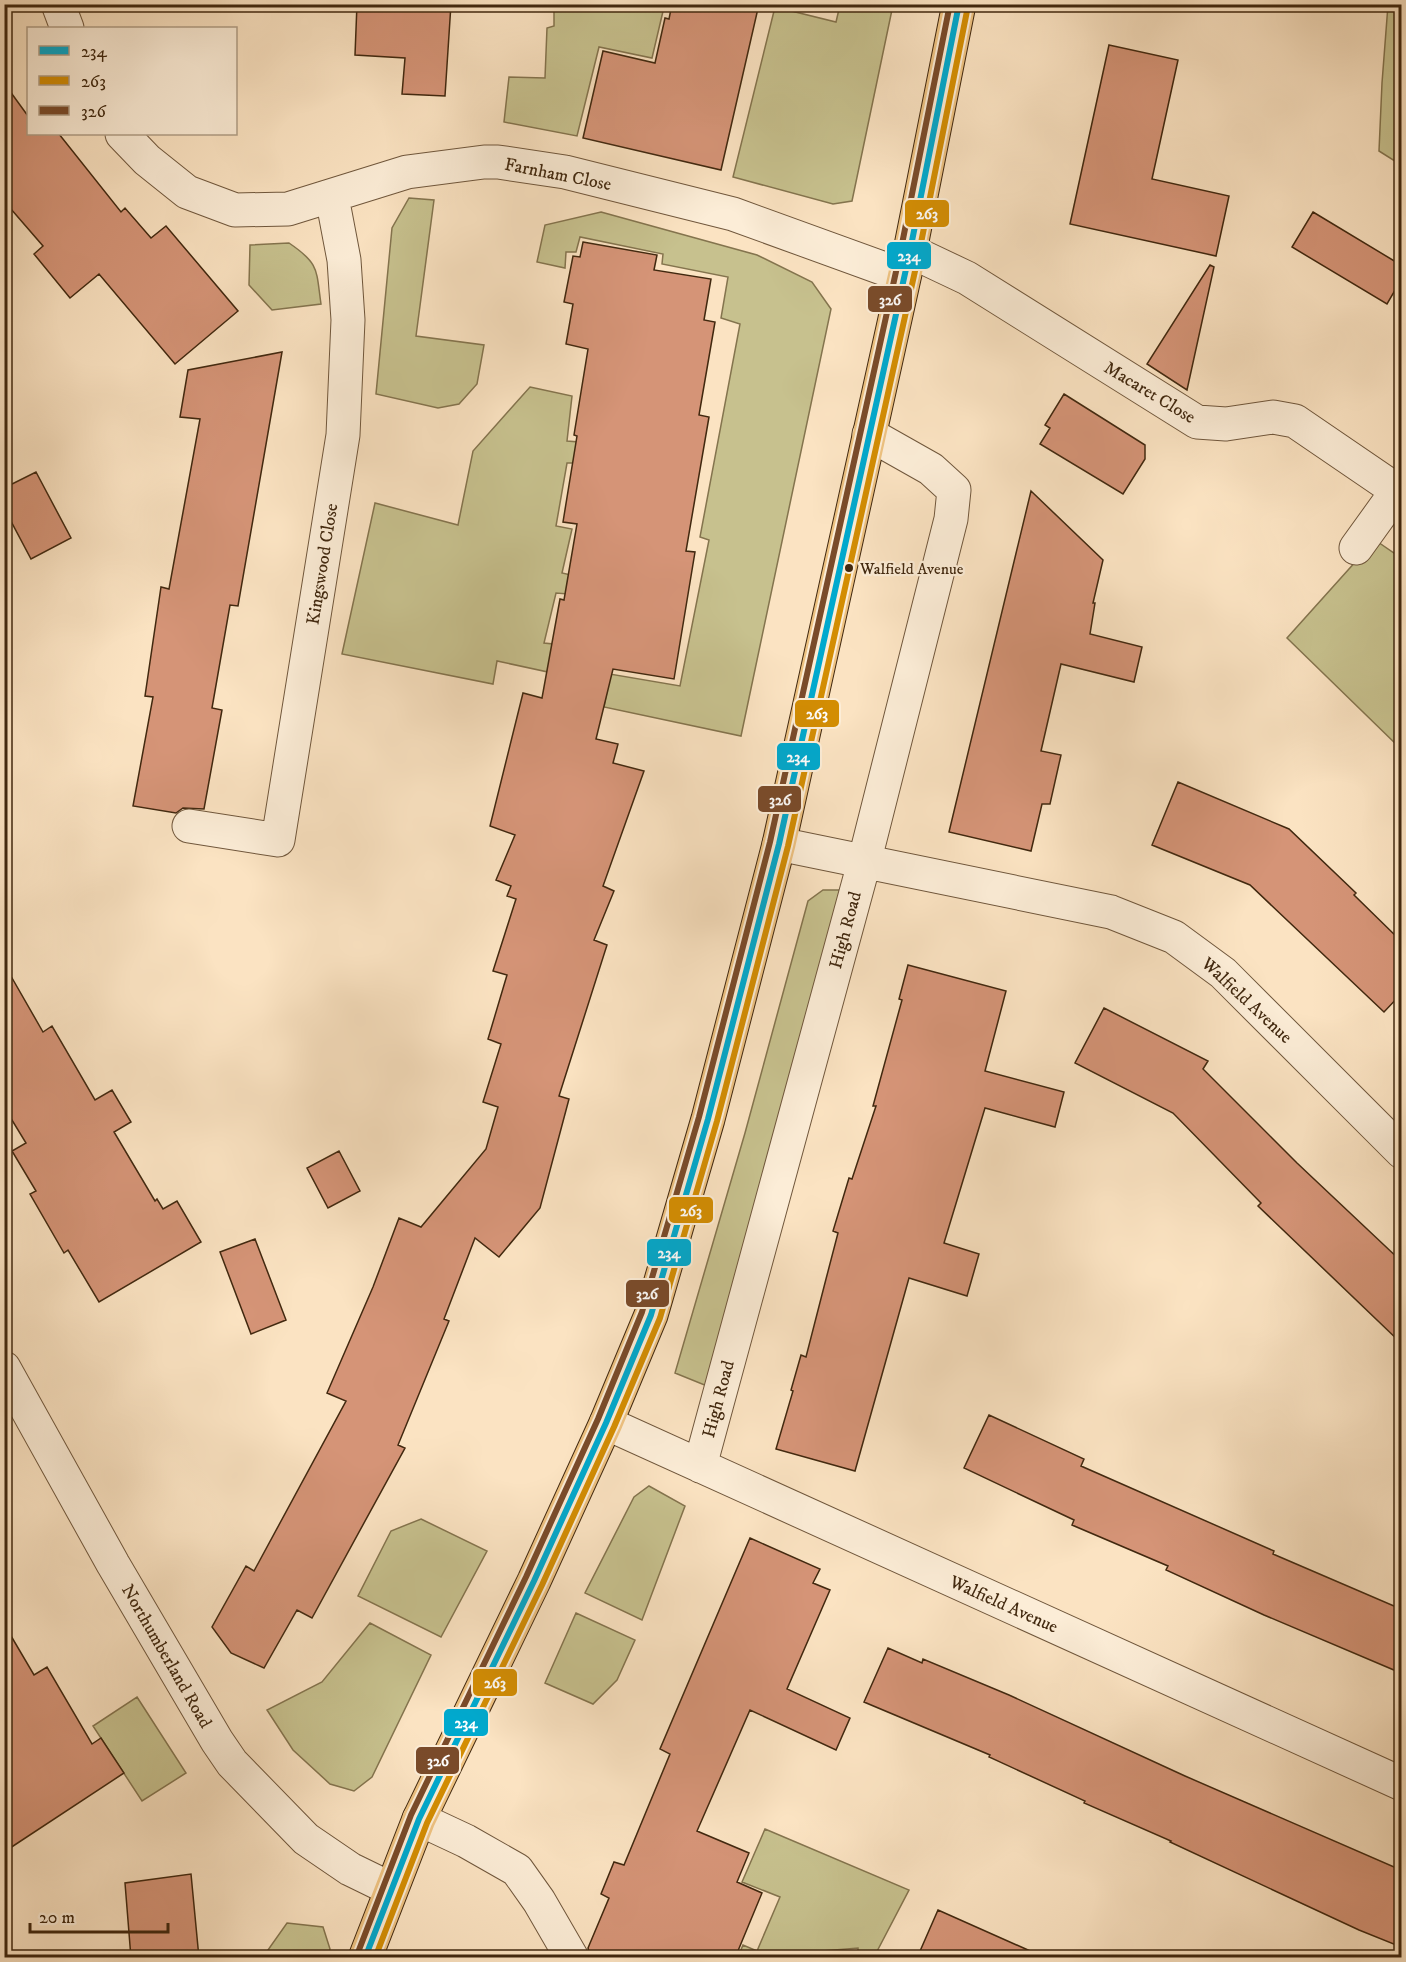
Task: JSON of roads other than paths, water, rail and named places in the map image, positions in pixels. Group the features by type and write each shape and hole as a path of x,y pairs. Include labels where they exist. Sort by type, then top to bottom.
{"main road":[{"path":"366,1958 419,1819 534,1581 606,1423 654,1303 708,1119 778,844 907,263 959,4"}],"street":[{"path":"58,4 67,27"},
{"name":"Farnham Close","path":"123,135 147,160 187,192 235,210 288,209 407,172 498,162 565,172 733,214 907,263"},
{"name":"Kingswood Close","path":"189,826 278,840 343,435 348,320 344,260 332,196"},
{"name":"Macaret Close","path":"907,263 967,278 1197,422 1226,424 1273,417 1295,421 1399,493 1356,548"},
{"name":"High Road","path":"700,1466 864,863 951,519 954,490 931,469 870,434"},
{"name":"Walfield Avenue","path":"778,844 1111,912 1174,937 1223,972 1401,1152"},
{"name":"Northumberland Road","path":"4,1368 113,1564 232,1763 306,1839 350,1869 391,1889"},
{"name":"Walfield Avenue","path":"606,1423 1401,1784"},
{"path":"419,1819 466,1841 517,1870 539,1901 572,1958"}],"place":[{"name":"Walfield Avenue","path":"849,568"}]}
